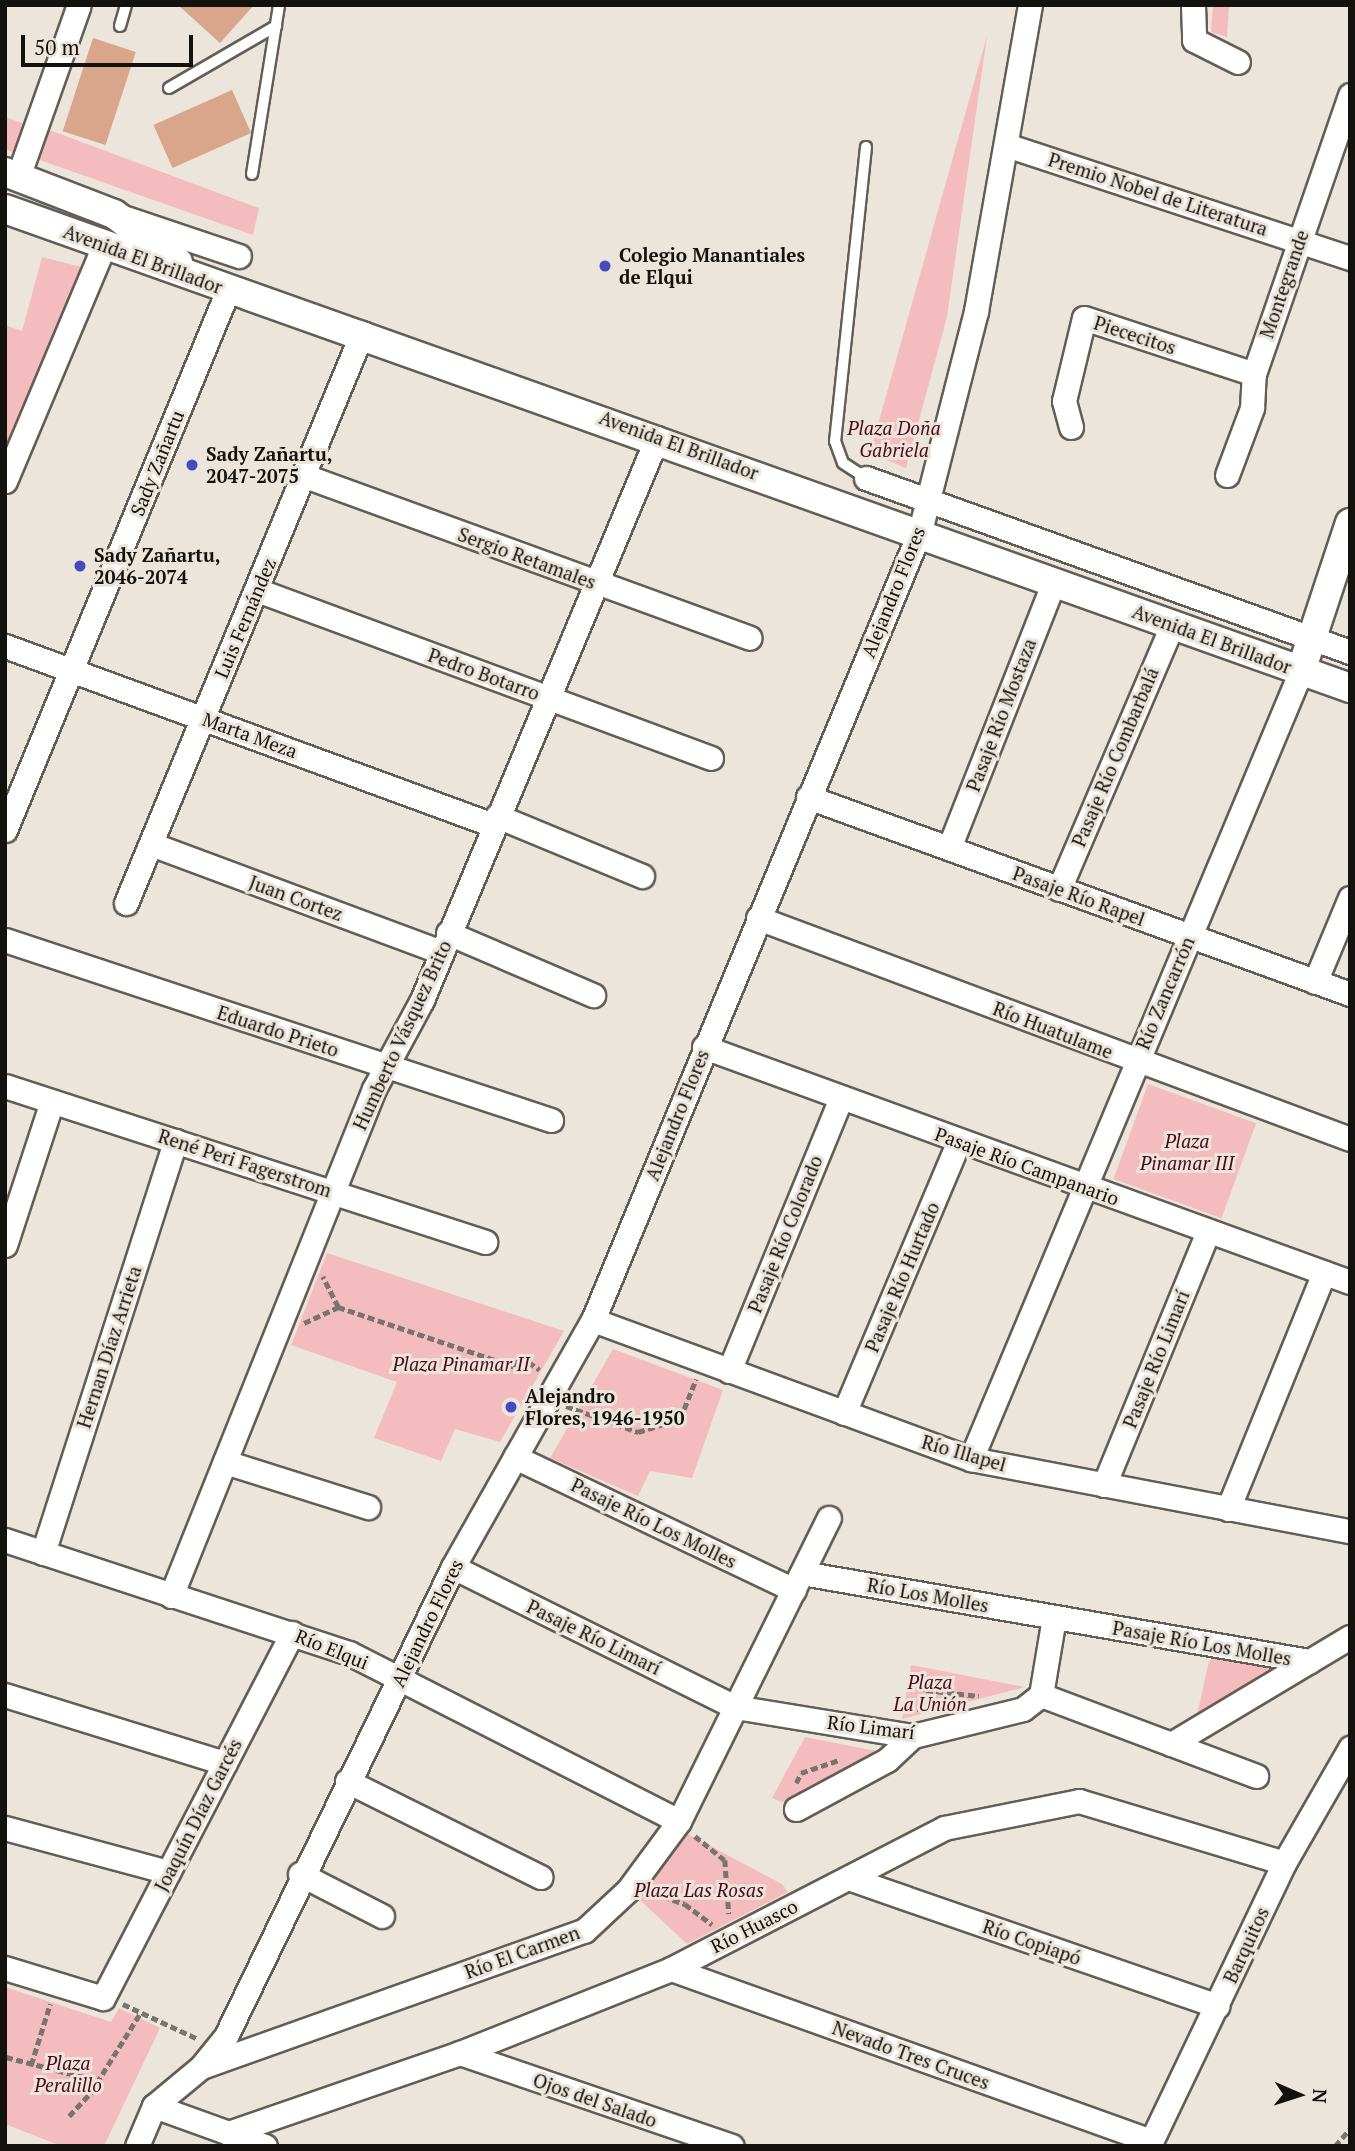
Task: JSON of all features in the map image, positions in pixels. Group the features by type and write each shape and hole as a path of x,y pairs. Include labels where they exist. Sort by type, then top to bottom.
{"street":[{"path":"12,174 79,5"},
{"name":"Alejandro Flores","path":"137,2146 154,2106 201,2067 217,2049 300,1874 453,1567 593,1320 920,531 976,311 1030,5"},
{"path":"1193,5 1194,40 1238,62"},
{"name":"Montegrande","path":"1227,475 1252,408 1254,374 1298,239 1350,95"},
{"name":"Premio Nobel de Literatura","path":"1006,145 1350,258"},
{"name":"Avenida El Brillador","path":"12,174 114,214 239,256"},
{"name":"Avenida El Brillador","path":"5,209 920,531 1171,625 1350,688"},
{"path":"114,214 216,285"},
{"path":"5,481 104,246"},
{"name":"Sady Zañartu","path":"5,830 72,670 216,285"},
{"name":"Piececitos","path":"1071,427 1065,401 1084,318 1254,374"},
{"name":"Luis Fernández","path":"126,903 362,333"},
{"name":"Humberto Vásquez Brito","path":"171,1597 383,1067 422,1000 657,438"},
{"name":"Sergio Retamales","path":"305,476 750,638"},
{"name":"Avenida El Brillador","path":"866,478 926,502 1350,652"},
{"name":"Río Zancarrón","path":"971,1459 1301,671 1350,523"},
{"name":"Pasaje Río Mostaza","path":"948,848 1054,581"},
{"name":"Pedro Botarro","path":"257,590 711,758"},
{"name":"Pasaje Río Combarbalá","path":"1059,889 1171,625"},
{"name":"Marta Meza","path":"5,646 642,876"},
{"name":"Pasaje Río Rapel","path":"808,797 1350,994"},
{"name":"Juan Cortez","path":"150,844 593,995"},
{"path":"1315,982 1350,898"},
{"name":"Río Huatulame","path":"758,918 1136,1062 1350,1139"},
{"name":"Eduardo Prieto","path":"5,940 383,1067 551,1120"},
{"name":"Pasaje Río Campanario","path":"704,1047 1350,1282"},
{"name":"René Peri Fagerstrom","path":"5,1086 485,1242"},
{"name":"Pasaje Río Colorado","path":"729,1371 841,1098"},
{"path":"5,1245 52,1101"},
{"name":"Hernan Díaz Arrieta","path":"43,1553 175,1141"},
{"name":"Pasaje Río Hurtado","path":"844,1413 960,1141"},
{"name":"Pasaje Río Limarí","path":"1104,1485 1208,1232"},
{"path":"1228,1509 1324,1273"},
{"name":"Río Illapel","path":"593,1320 971,1459 1350,1531"},
{"name":"Pasaje Río Los Molles","path":"515,1457 798,1581"},
{"path":"225,1462 368,1507"},
{"name":"Río El Carmen","path":"201,2067 584,1931 633,1881 679,1821 829,1518"},
{"name":"Río Elqui","path":"5,1540 171,1597 292,1633 400,1678 679,1821"},
{"name":"Pasaje Río Limarí","path":"453,1567 735,1707"},
{"name":"Río Los Molles","path":"798,1581 1054,1617"},
{"path":"1054,1617 1041,1695 1256,1776"},
{"name":"Pasaje Río Los Molles","path":"1054,1617 1309,1661"},
{"name":"Joaquín Díaz Garcés","path":"103,1998 292,1633"},
{"path":"1171,1744 1350,1637"},
{"path":"5,1695 225,1763"},
{"name":"Río Limarí","path":"735,1707 913,1736 1023,1709 1041,1695"},
{"path":"796,1809 887,1760 913,1736"},
{"name":"Barquitos","path":"1150,2143 1284,1863 1350,1748"},
{"path":"347,1782 540,1877"},
{"name":"Río Huasco","path":"228,2133 460,2053 671,1969 944,1828 1079,1801 1284,1863"},
{"path":"5,1828 168,1872"},
{"path":"300,1874 382,1916"},
{"name":"Río Copiapó","path":"848,1878 1217,2006"},
{"path":"5,1968 103,1998"},
{"name":"Nevado Tres Cruces","path":"671,1969 1150,2143"},
{"name":"Ojos del Salado","path":"460,2053 731,2146"},
{"path":"154,2106 265,2146"}],"lane":[{"path":"120,26 126,5"},
{"path":"252,174 279,5"},
{"path":"169,88 276,26"},
{"path":"866,147 835,441 843,463 866,478"}],"path":[{"path":"338,1307 515,1367 520,1356 541,1370"},
{"path":"565,1406 638,1432 680,1419 705,1362"},
{"path":"679,1821 725,1860 730,1895 721,1943"},
{"path":"633,1881 707,1916 721,1943"},
{"path":"31,2065 56,1983"},
{"path":"103,1998 141,2012 217,2049"},
{"path":"69,2116 99,2081 141,2012"},
{"path":"6,2057 99,2081"},
{"path":"1335,2146 1350,2129"}],"green space":[{"path":"1213,5 1229,5 1227,37 1211,32"},
{"name":"Plaza Doña Gabriela","path":"987,36 947,317 906,468 870,453"},
{"path":"5,117 28,125 18,154 5,149"},
{"path":"44,128 259,208 253,235 34,158"},
{"path":"42,257 81,267 5,462 5,325 22,331"},
{"name":"Plaza Pinamar III","path":"1148,1084 1256,1123 1222,1218 1113,1179"},
{"name":"Plaza Pinamar II","path":"327,1253 564,1331 500,1442 455,1429 441,1461 374,1438 397,1382 291,1345"},
{"path":"613,1349 723,1390 692,1478 650,1471 638,1496 550,1458"},
{"path":"1217,1656 1275,1667 1197,1715 1209,1661"},
{"name":"Plaza La Unión","path":"911,1665 1025,1687 902,1719"},
{"name":"Plaza La Unión","path":"805,1737 886,1753 782,1802 772,1798"},
{"name":"Plaza Las Rosas","path":"686,1833 782,1884 788,1892 687,1944 640,1900"},
{"name":"Plaza Peralillo","path":"5,1987 111,2022 119,2008 160,2028 104,2146 61,2146 5,2124"}],"building":[{"path":"178,5 254,5 220,43"},
{"path":"93,38 136,52 106,145 63,131"},
{"path":"232,90 251,133 173,168 153,125"}],"place":[{"name":"Colegio Manantiales de Elqui","path":"605,266"},
{"name":"Sady Zañartu, 2047-2075","path":"192,465"},
{"name":"Sady Zañartu, 2046-2074","path":"80,566"},
{"name":"Alejandro Flores, 1946-1950","path":"511,1407"}]}
